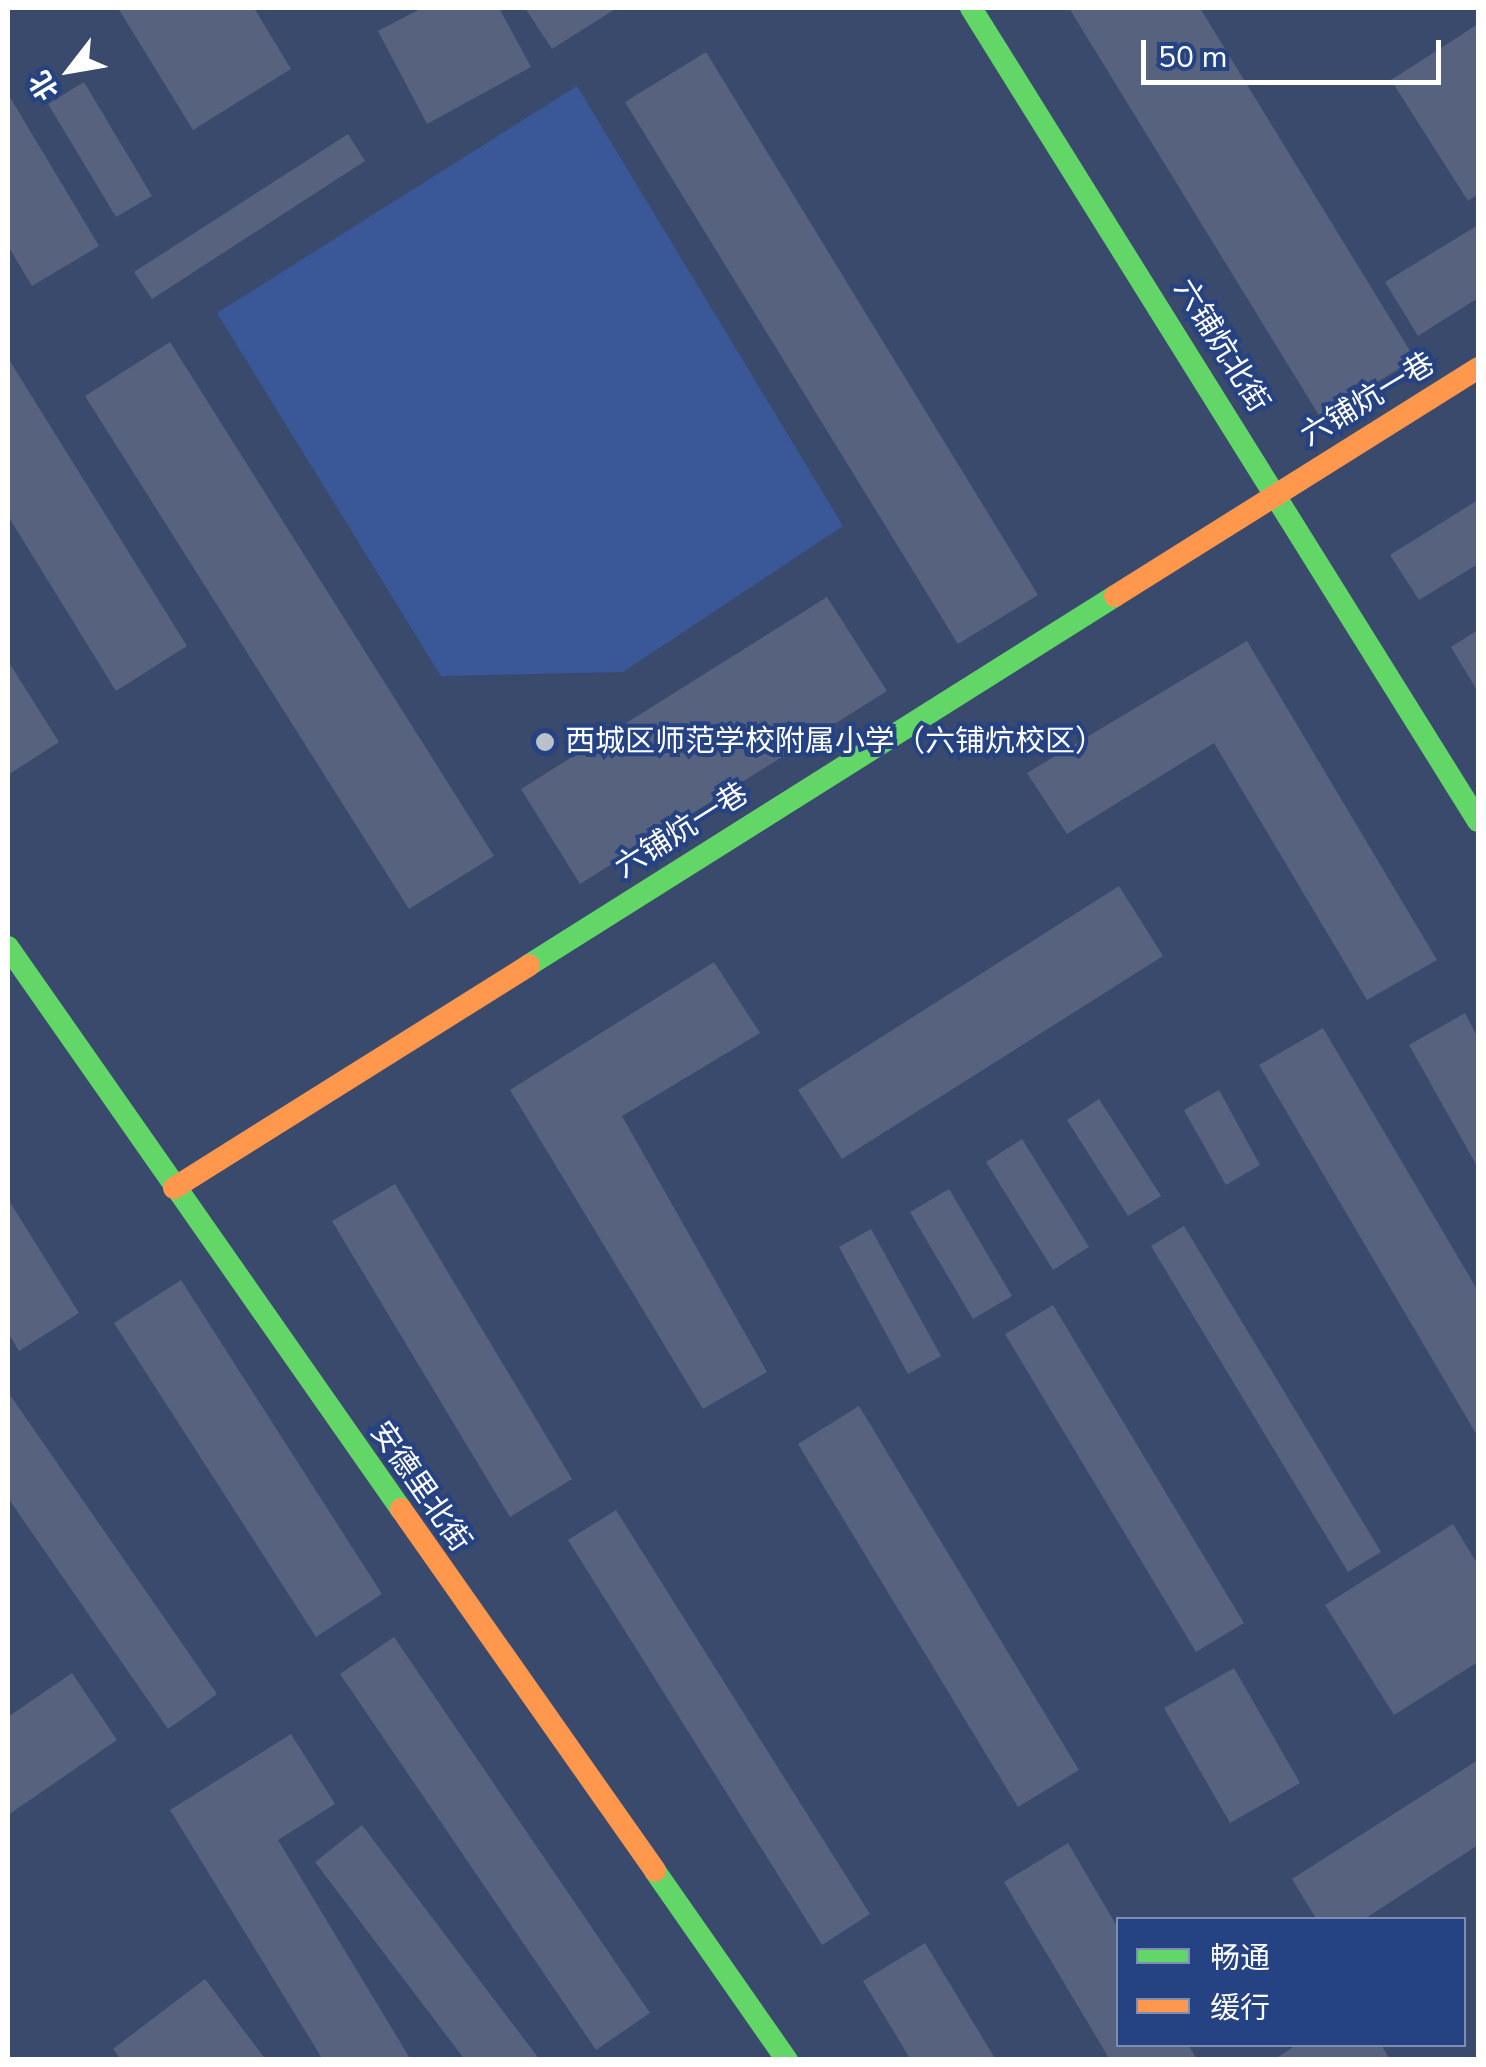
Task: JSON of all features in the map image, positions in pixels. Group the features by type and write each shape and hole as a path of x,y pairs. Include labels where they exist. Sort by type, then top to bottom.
{"street":[{"name":"六铺炕北街","path":"971,8 1276,490 1478,821"},
{"name":"六铺炕一巷","path":"174,1188 1276,490 1478,368"},
{"name":"安德里北街","path":"8,947 787,2060"}],"shaded area":[{"path":"577,86 843,526 623,672 441,676 217,313"}],"building":[{"path":"118,8 254,8 291,69 193,130"},
{"path":"422,8 499,8 531,67 427,124 378,31"},
{"path":"525,8 617,8 552,49"},
{"path":"1069,8 1200,8 1415,359 1320,417"},
{"path":"1478,24 1478,194 1468,201 1391,80"},
{"path":"706,52 1038,595 958,644 625,102"},
{"path":"84,82 152,196 116,217 48,104"},
{"path":"8,94 99,246 32,286 8,246"},
{"path":"348,134 365,161 152,299 134,272"},
{"path":"1478,225 1478,298 1418,336 1385,282"},
{"path":"170,342 494,856 409,909 85,396"},
{"path":"8,358 187,646 116,691 8,516"},
{"path":"1478,500 1478,564 1419,600 1390,555"},
{"path":"827,597 887,691 580,884 521,789"},
{"path":"1478,630 1478,692 1451,647"},
{"path":"1247,641 1437,960 1367,1000 1214,743 1067,834 1027,773"},
{"path":"8,661 59,742 8,775"},
{"path":"1119,886 1163,956 842,1159 798,1090"},
{"path":"714,962 760,1033 622,1116 767,1372 703,1409 510,1090"},
{"path":"1465,1013 1478,1038 1478,1168 1409,1045"},
{"path":"1323,1028 1478,1291 1478,1437 1259,1065"},
{"path":"1219,1090 1260,1165 1226,1185 1184,1110"},
{"path":"1099,1099 1161,1196 1128,1216 1067,1120"},
{"path":"1022,1139 1089,1247 1053,1270 986,1162"},
{"path":"395,1184 572,1479 510,1517 332,1221"},
{"path":"949,1189 1012,1296 973,1319 910,1212"},
{"path":"8,1199 79,1313 19,1351 8,1333"},
{"path":"1184,1226 1381,1552 1348,1572 1151,1246"},
{"path":"871,1229 941,1356 908,1374 839,1247"},
{"path":"181,1280 382,1594 316,1637 114,1323"},
{"path":"1053,1305 1244,1623 1196,1652 1005,1334"},
{"path":"8,1392 217,1694 168,1729 8,1498"},
{"path":"859,1406 1079,1770 1018,1807 798,1444"},
{"path":"616,1510 870,1914 822,1945 568,1540"},
{"path":"1453,1524 1478,1565 1478,1662 1394,1715 1325,1605"},
{"path":"394,1637 650,2013 596,2050 340,1674"},
{"path":"1234,1668 1300,1783 1230,1823 1164,1708"},
{"path":"72,1673 117,1740 8,1815 8,1717"},
{"path":"291,1734 335,1804 278,1840 411,2060 323,2060 170,1810"},
{"path":"1478,1760 1478,1845 1368,1917 1315,1917 1292,1879"},
{"path":"362,1825 540,2060 465,2060 315,1862"},
{"path":"1068,1843 1116,1925 1116,2047 1190,2047 1197,2060 1110,2060 1004,1882"},
{"path":"925,1943 996,2060 911,2060 863,1981"},
{"path":"205,1979 266,2060 121,2060 113,2049"},
{"path":"1293,2047 1383,2047 1390,2060 1273,2060"}],"traffic: fast":[{"path":"971,8 1478,821"},
{"path":"529,965 1115,596"},
{"path":"8,947 401,1509"},
{"path":"655,1871 787,2060"}],"traffic: slow":[{"path":"1115,596 1478,368"},
{"path":"174,1188 529,965"},
{"path":"401,1509 655,1871"}],"place":[{"name":"西城区师范学校附属小学（六铺炕校区）","path":"545,742"}]}
